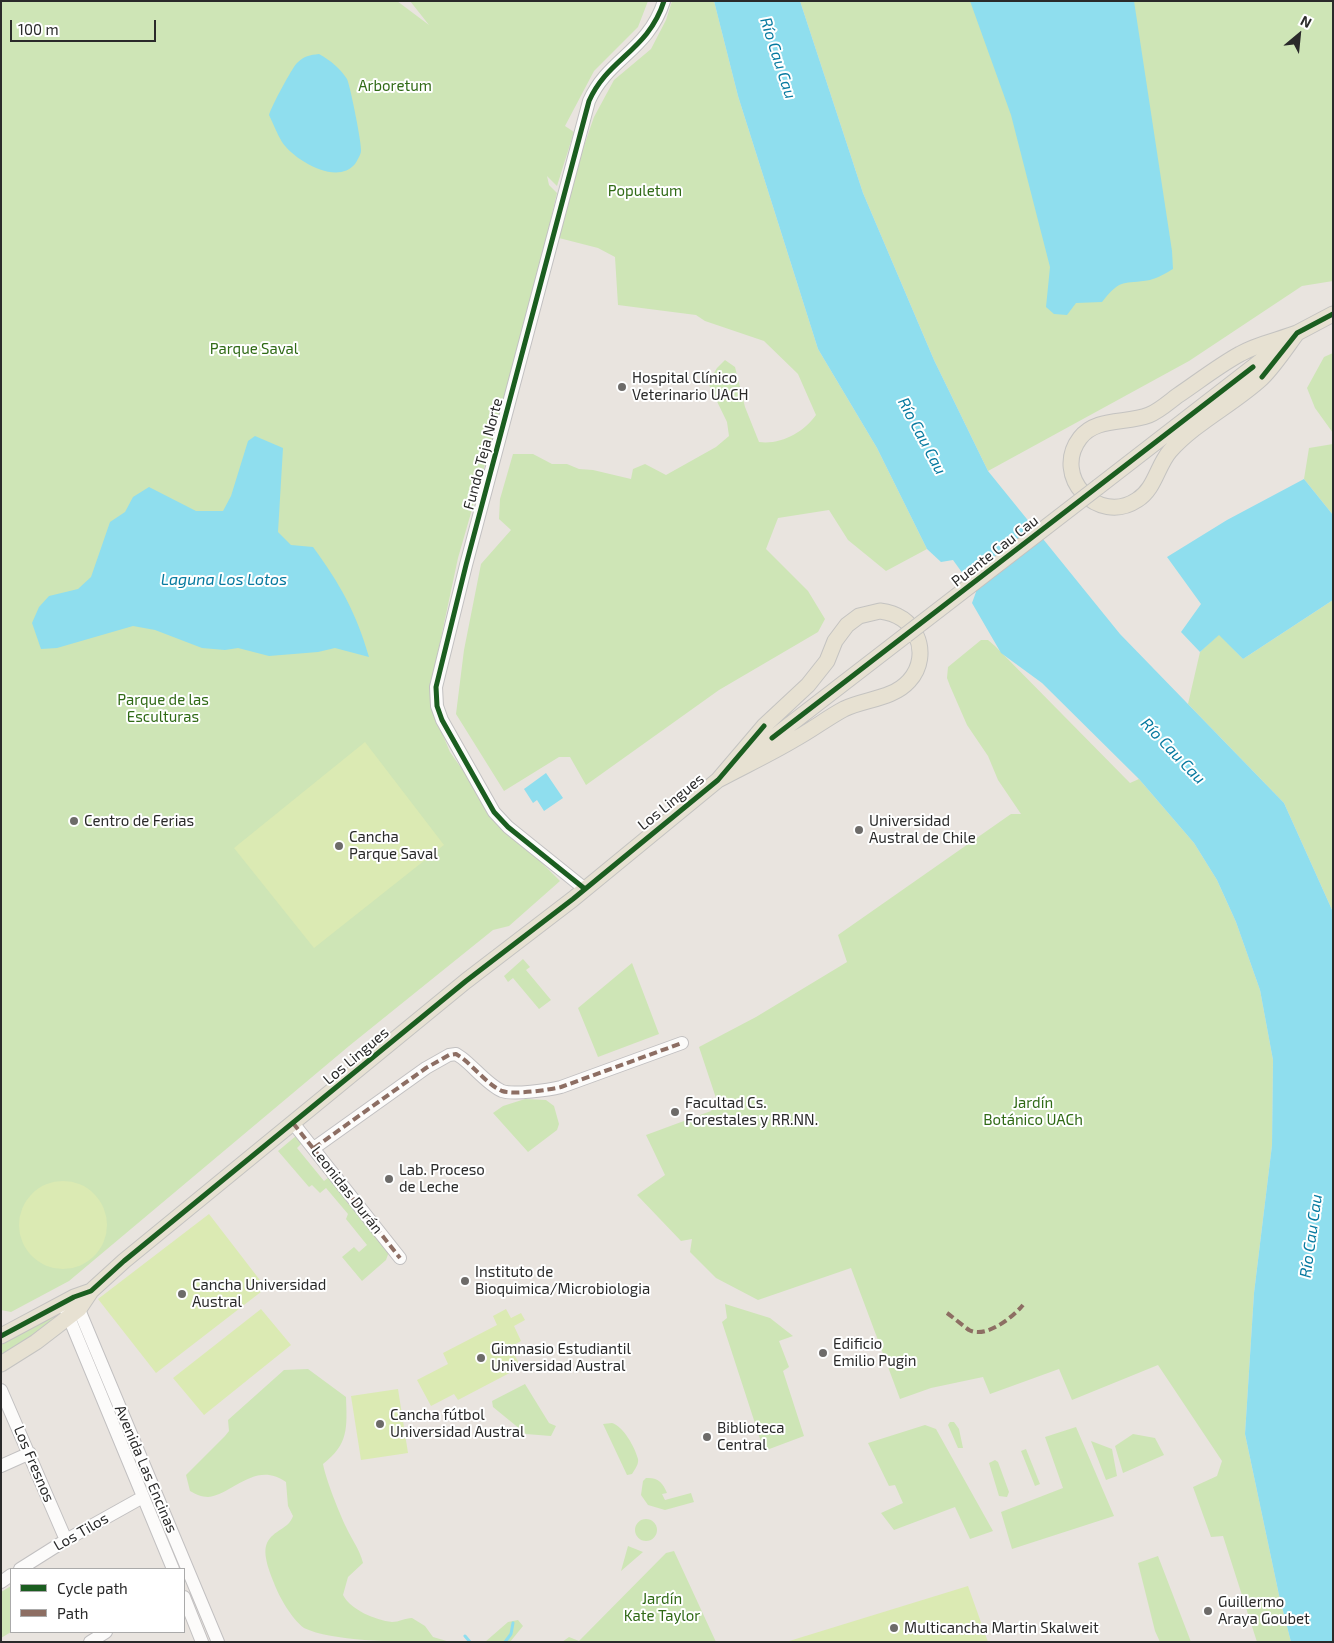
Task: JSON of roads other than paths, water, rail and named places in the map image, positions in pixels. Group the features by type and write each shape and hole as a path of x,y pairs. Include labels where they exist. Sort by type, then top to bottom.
{"main road":[{"path":"1297,333 1262,377 1170,451 1157,470 1149,490 1138,500 1124,506 1102,506 1089,500 1078,490 1072,476 1071,461 1078,440 1089,430 1102,423 1125,421 1151,414 1241,353 1297,333 1333,314"},
{"name":"Puente Cau Cau","path":"906,635 1297,333"},
{"path":"887,612 901,617 911,627 918,640 920,654 918,668 905,685 891,694 864,700 842,710 795,740 718,780 764,726 808,685 827,661 840,633 852,620 865,613 887,612"},
{"name":"Los Lingues","path":"1,1364 36,1342 124,1261 466,981 585,889 718,780 906,635"},
{"name":"Los Lingues","path":"1,1336 70,1312"}],"street":[{"name":"Fundo Teja Norte","path":"585,889 508,827 494,812 442,720 437,706 436,687 466,565 589,101 602,80 650,32 664,1"},
{"path":"314,1148 426,1068 449,1055 456,1054 462,1058 503,1091 521,1092 551,1090 561,1087 682,1043"},
{"name":"Leonidas Durán","path":"293,1124 400,1258"},
{"name":"Avenida Las Encinas","path":"70,1312 148,1497 182,1568"},
{"name":"Los Fresnos","path":"1,1390 30,1453 66,1540"},
{"path":"1,1466 30,1453"},
{"name":"Avenida Las Encinas","path":"148,1497 172,1568"},
{"name":"Los Tilos","path":"22,1568 66,1540 148,1497"},
{"name":"Avenida Las Encinas","path":"185,1574 218,1642"},
{"path":"185,1600 202,1642"},
{"path":"90,1642 104,1633"}],"water":[{"name":"Río Cau Cau","path":"714,1 800,1 863,193 934,360 988,471 1120,634 1284,803 1333,912 1333,1642 1291,1642 1279,1595 1245,1434 1254,1293 1272,1145 1273,1060 1260,990 1236,922 1217,880 1194,843 1139,779 1042,683 1001,653 972,603 976,592 953,560 941,562 927,549 877,448 818,349 738,96"},
{"path":"970,1 1134,1 1172,251 1173,269 1153,279 1119,285 1102,302 1076,303 1067,315 1054,314 1046,307 1050,267 1011,115"},
{"path":"319,54 341,71 347,79 360,138 361,152 356,163 347,170 338,172 316,168 296,156 282,142 269,115 297,63 307,56"},
{"name":"Laguna Los Lotos","path":"255,436 283,448 278,532 291,545 313,547 331,573 353,612 369,657 335,648 318,652 269,656 238,648 225,650 202,648 155,630 133,626 57,648 41,649 32,623 39,607 49,596 78,589 91,577 110,522 125,512 133,497 149,487 196,511 223,511 231,496 248,441"},
{"path":"1304,479 1333,515 1333,600 1243,659 1219,635 1200,652 1181,632 1201,604 1167,557 1227,520"},
{"path":"546,773 563,798 544,811 537,800 533,803 524,789"}],"waterway":[{"path":"505,1642 511,1634 513,1623"},
{"path":"465,1636 470,1642"}],"place":[{"name":"Hospital Clínico Veterinario UACH","path":"622,387"},
{"name":"Centro de Ferias","path":"74,821"},
{"name":"Universidad Austral de Chile","path":"859,830"},
{"name":"Cancha Parque Saval","path":"339,846"},
{"name":"Facultad Cs. Forestales y RR.NN.","path":"675,1112"},
{"name":"Lab. Proceso de Leche","path":"389,1179"},
{"name":"Instituto de Bioquimica/Microbiologia","path":"465,1281"},
{"name":"Cancha Universidad Austral","path":"182,1294"},
{"name":"Edificio Emilio Pugin","path":"823,1353"},
{"name":"Gimnasio Estudiantil Universidad Austral","path":"481,1358"},
{"name":"Cancha fútbol Universidad Austral","path":"380,1424"},
{"name":"Biblioteca Central","path":"707,1437"},
{"name":"Guillermo Araya Goubet","path":"1208,1611"},
{"name":"Multicancha Martin Skalweit","path":"894,1628"}],"park label":[{"name":"Arboretum","path":"395,86"},
{"name":"Populetum","path":"645,191"},
{"name":"Parque Saval","path":"254,349"},
{"name":"Parque de las Esculturas","path":"163,708"},
{"name":"Jardín Botánico UACh","path":"1033,1112"},
{"name":"Jardín Kate Taylor","path":"662,1608"}]}
